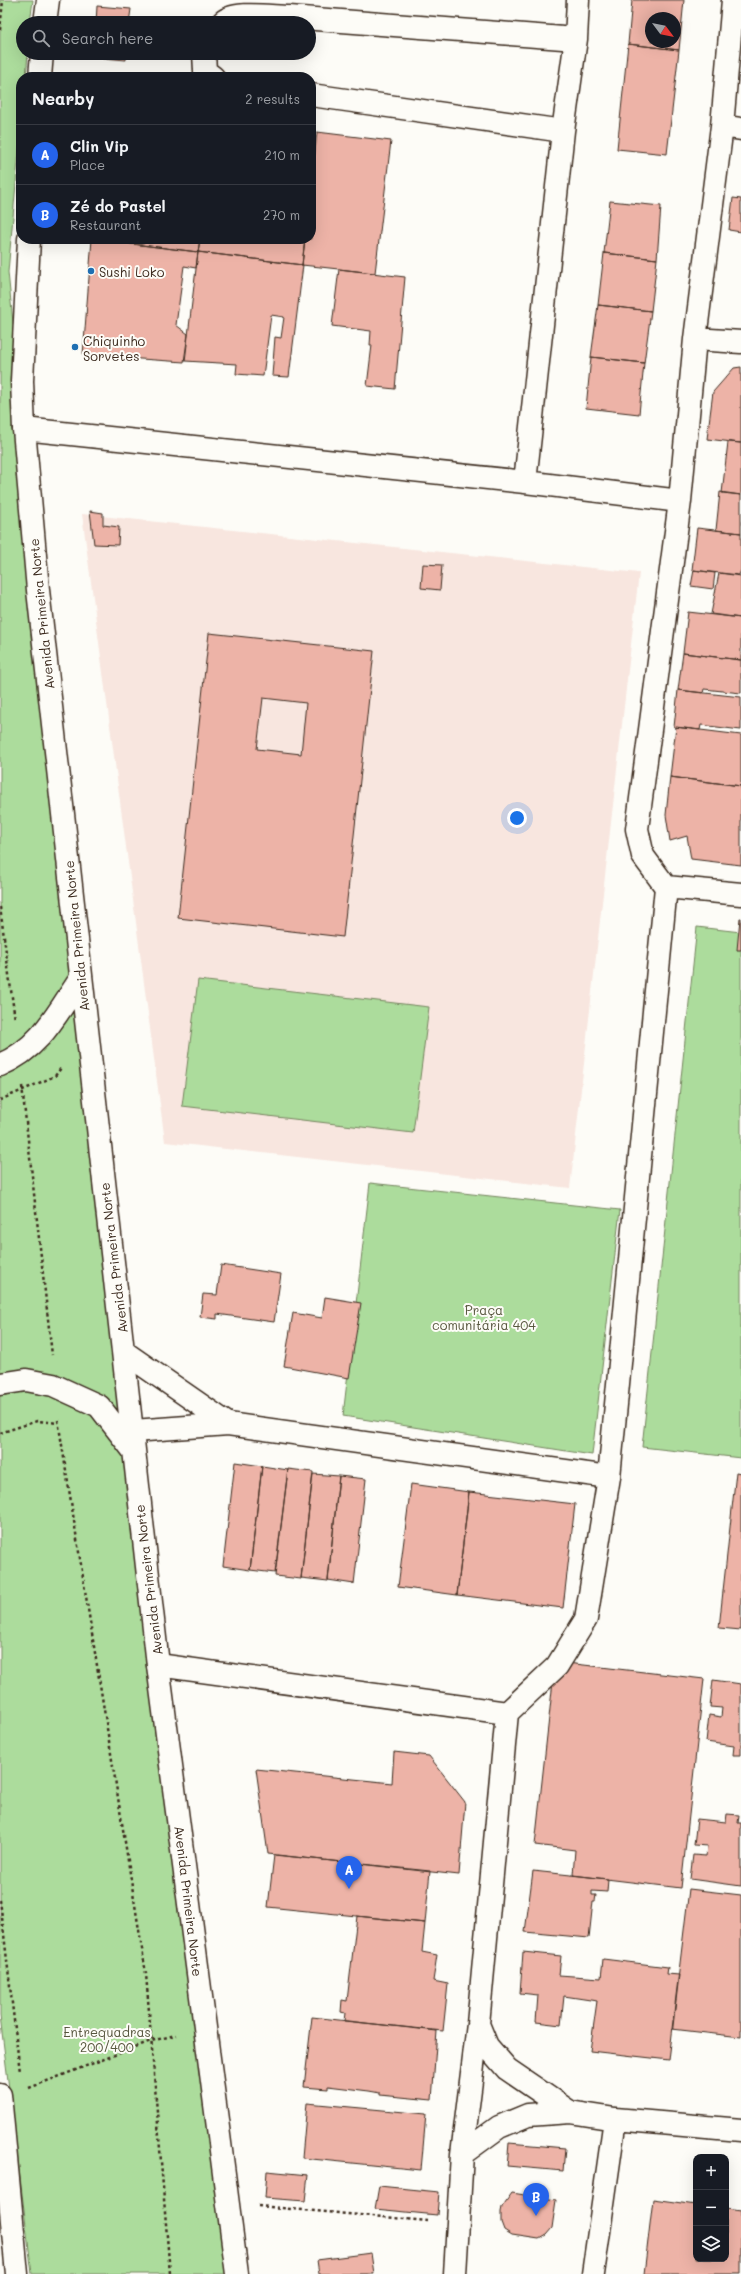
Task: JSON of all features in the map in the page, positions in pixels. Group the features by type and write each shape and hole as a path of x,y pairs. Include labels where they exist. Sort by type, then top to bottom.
{"street":[{"path":"46,16 48,0"},
{"path":"525,482 563,131 576,39 578,0"},
{"path":"455,2274 462,2154 478,2024 507,1713 557,1666 586,1619 609,1477 666,887 643,856 636,829 680,501 695,339 732,127 733,0"},
{"path":"237,16 261,16"},
{"path":"316,20 576,39"},
{"path":"40,72 41,60"},
{"path":"204,60 206,72"},
{"path":"316,96 563,131"},
{"name":"Avenida Primeira Norte","path":"29,244 22,381 24,429 38,590 158,1665 237,2274"},
{"path":"695,339 741,342"},
{"path":"24,429 525,482 680,501"},
{"path":"666,887 741,894"},
{"path":"9,1061 40,1038 81,978"},
{"path":"124,1352 228,1424"},
{"path":"0,1384 26,1380 53,1385 99,1406 133,1440 228,1424 609,1477"},
{"path":"158,1665 507,1713"},
{"path":"478,2024 487,2046 507,2069 570,2112"},
{"path":"0,2095 17,2274"},
{"path":"462,2154 499,2127 528,2115 570,2112 615,2119 741,2130"},
{"path":"593,2274 615,2119"}],"path":[{"path":"0,30 3,0"},
{"path":"0,907 18,1042 9,1061 23,1092 52,1356 53,1385 146,1974 170,2274"},
{"path":"0,1100 23,1092 55,1076 64,1064"},
{"path":"0,1900 21,2075"},
{"path":"22,2091 151,2040 178,2034"},
{"path":"228,2204 458,2223"}],"shaded area":[{"path":"82,514 639,573 570,1188 165,1142"}],"green space":[{"name":"Entrequadras 200/400","path":"0,0 33,0 31,16 16,16 16,60 27,60 26,72 16,72 16,183 8,272 38,577 241,2274 32,2274 0,2016"},
{"path":"697,927 741,932 741,1458 642,1447"},
{"path":"198,980 429,1007 413,1133 182,1106"},
{"name":"Praça comunitária 404","path":"370,1183 620,1210 592,1455 343,1416"}],"building":[{"path":"632,0 684,0 681,30 681,12 645,12 645,46 628,44"},
{"path":"97,6 131,9 130,16 96,16"},
{"path":"628,44 645,46 645,48 679,50 667,154 617,149"},
{"path":"662,48 679,48 679,50"},
{"path":"317,132 391,141 375,273 302,265 304,244 316,244"},
{"path":"733,198 741,199 741,232 729,230"},
{"path":"610,201 661,206 657,259 604,253"},
{"path":"92,244 133,244 198,252 196,268 184,266 176,325 188,334 184,362 83,355"},
{"path":"133,244 199,244 198,252"},
{"path":"199,244 304,244 302,265 198,252"},
{"path":"198,252 303,265 289,377 272,376 275,337 281,338 284,317 271,315 263,376 236,374 237,364 185,361"},
{"path":"604,253 657,259 651,311 598,305"},
{"path":"339,269 405,277 395,389 367,386 372,345 370,345 371,331 332,326"},
{"path":"598,305 651,311 644,363 591,357"},
{"path":"591,357 644,363 639,414 586,408"},
{"path":"741,367 741,443 707,439 713,392 734,368"},
{"path":"728,442 741,443 741,495 722,493"},
{"path":"720,492 741,495 741,533 716,530"},
{"path":"90,511 103,513 103,525 119,527 118,545 94,544"},
{"path":"697,528 741,533 741,570 739,575 692,570"},
{"path":"423,564 442,565 440,590 421,588"},
{"path":"694,570 715,573 713,589 691,586"},
{"path":"719,573 741,576 741,618 711,614"},
{"path":"688,612 741,618 741,660 683,653"},
{"path":"209,633 374,651 343,937 178,918","holes":["263,698 306,703 301,754 257,749"]},
{"path":"683,653 741,660 741,693 704,689 703,693 678,690"},
{"path":"678,690 741,697 741,730 701,725 700,730 674,727"},
{"path":"676,727 741,735 741,786 670,777"},
{"path":"670,777 741,786 741,865 691,859 687,836 670,841 666,815"},
{"path":"740,918 741,950 737,950"},
{"path":"221,1265 281,1274 274,1322 217,1314 217,1319 200,1317 203,1294 217,1295"},
{"path":"325,1297 361,1303 349,1378 284,1366 293,1313 322,1318"},
{"path":"235,1462 262,1466 250,1570 223,1566"},
{"path":"262,1466 288,1470 275,1573 250,1570"},
{"path":"288,1469 313,1472 301,1579 275,1576"},
{"path":"736,1472 741,1473 741,1630 719,1628"},
{"path":"313,1474 339,1476 328,1581 301,1578"},
{"path":"339,1476 366,1479 354,1584 328,1580"},
{"path":"411,1484 469,1492 457,1595 398,1587"},
{"path":"469,1492 575,1504 563,1608 457,1595"},
{"path":"558,1662 704,1679 681,1888 573,1875 575,1850 535,1845 555,1663"},
{"path":"713,1680 741,1684 741,1755 733,1755 734,1746 706,1742 709,1715 721,1717 722,1708 710,1707"},
{"path":"394,1752 429,1756 465,1802 459,1875 268,1854 256,1769 392,1783"},
{"path":"727,1814 739,1815 738,1823 741,1823 741,1886 690,1879 693,1855 706,1856 707,1846 694,1845 697,1819 726,1822"},
{"path":"274,1855 430,1871 425,1923 268,1907"},
{"path":"533,1871 608,1879 607,1892 592,1891 592,1895 596,1895 595,1901 593,1901 589,1938 525,1932"},
{"path":"689,1889 741,1895 741,2037 672,2029"},
{"path":"357,1916 425,1923 422,1952 437,1955 433,1981 448,1984 443,2031 344,2021 345,2013 341,2012 342,2000 347,2001"},
{"path":"523,1952 561,1956 559,1975 601,1978 603,1959 668,1967 667,1974 679,1975 669,2060 590,2051 597,2001 564,1996 561,2025 536,2022 538,1995 520,1993"},
{"path":"312,2017 437,2031 432,2100 380,2095 380,2093 369,2091 328,2086 328,2089 304,2087"},
{"path":"307,2103 426,2114 421,2170 302,2158"},
{"path":"509,2143 565,2148 563,2171 507,2166"},
{"path":"267,2171 308,2175 305,2201 265,2198"},
{"path":"379,2186 439,2192 437,2215 375,2209"},
{"path":"512,2193 556,2200 552,2228 546,2235 539,2239 512,2235 504,2230 501,2222 502,2207"},
{"path":"653,2199 693,2205 693,2262 729,2262 729,2208 741,2210 741,2274 644,2274"},
{"path":"371,2253 374,2274 319,2274 317,2260"}],"place":[{"name":"Sushi Loko","path":"91,271"},
{"name":"Chiquinho Sorvetes","path":"75,347"},
{"name":"Clin Vip","path":"349,1889"},
{"name":"Zé do Pastel","path":"536,2216"}]}
